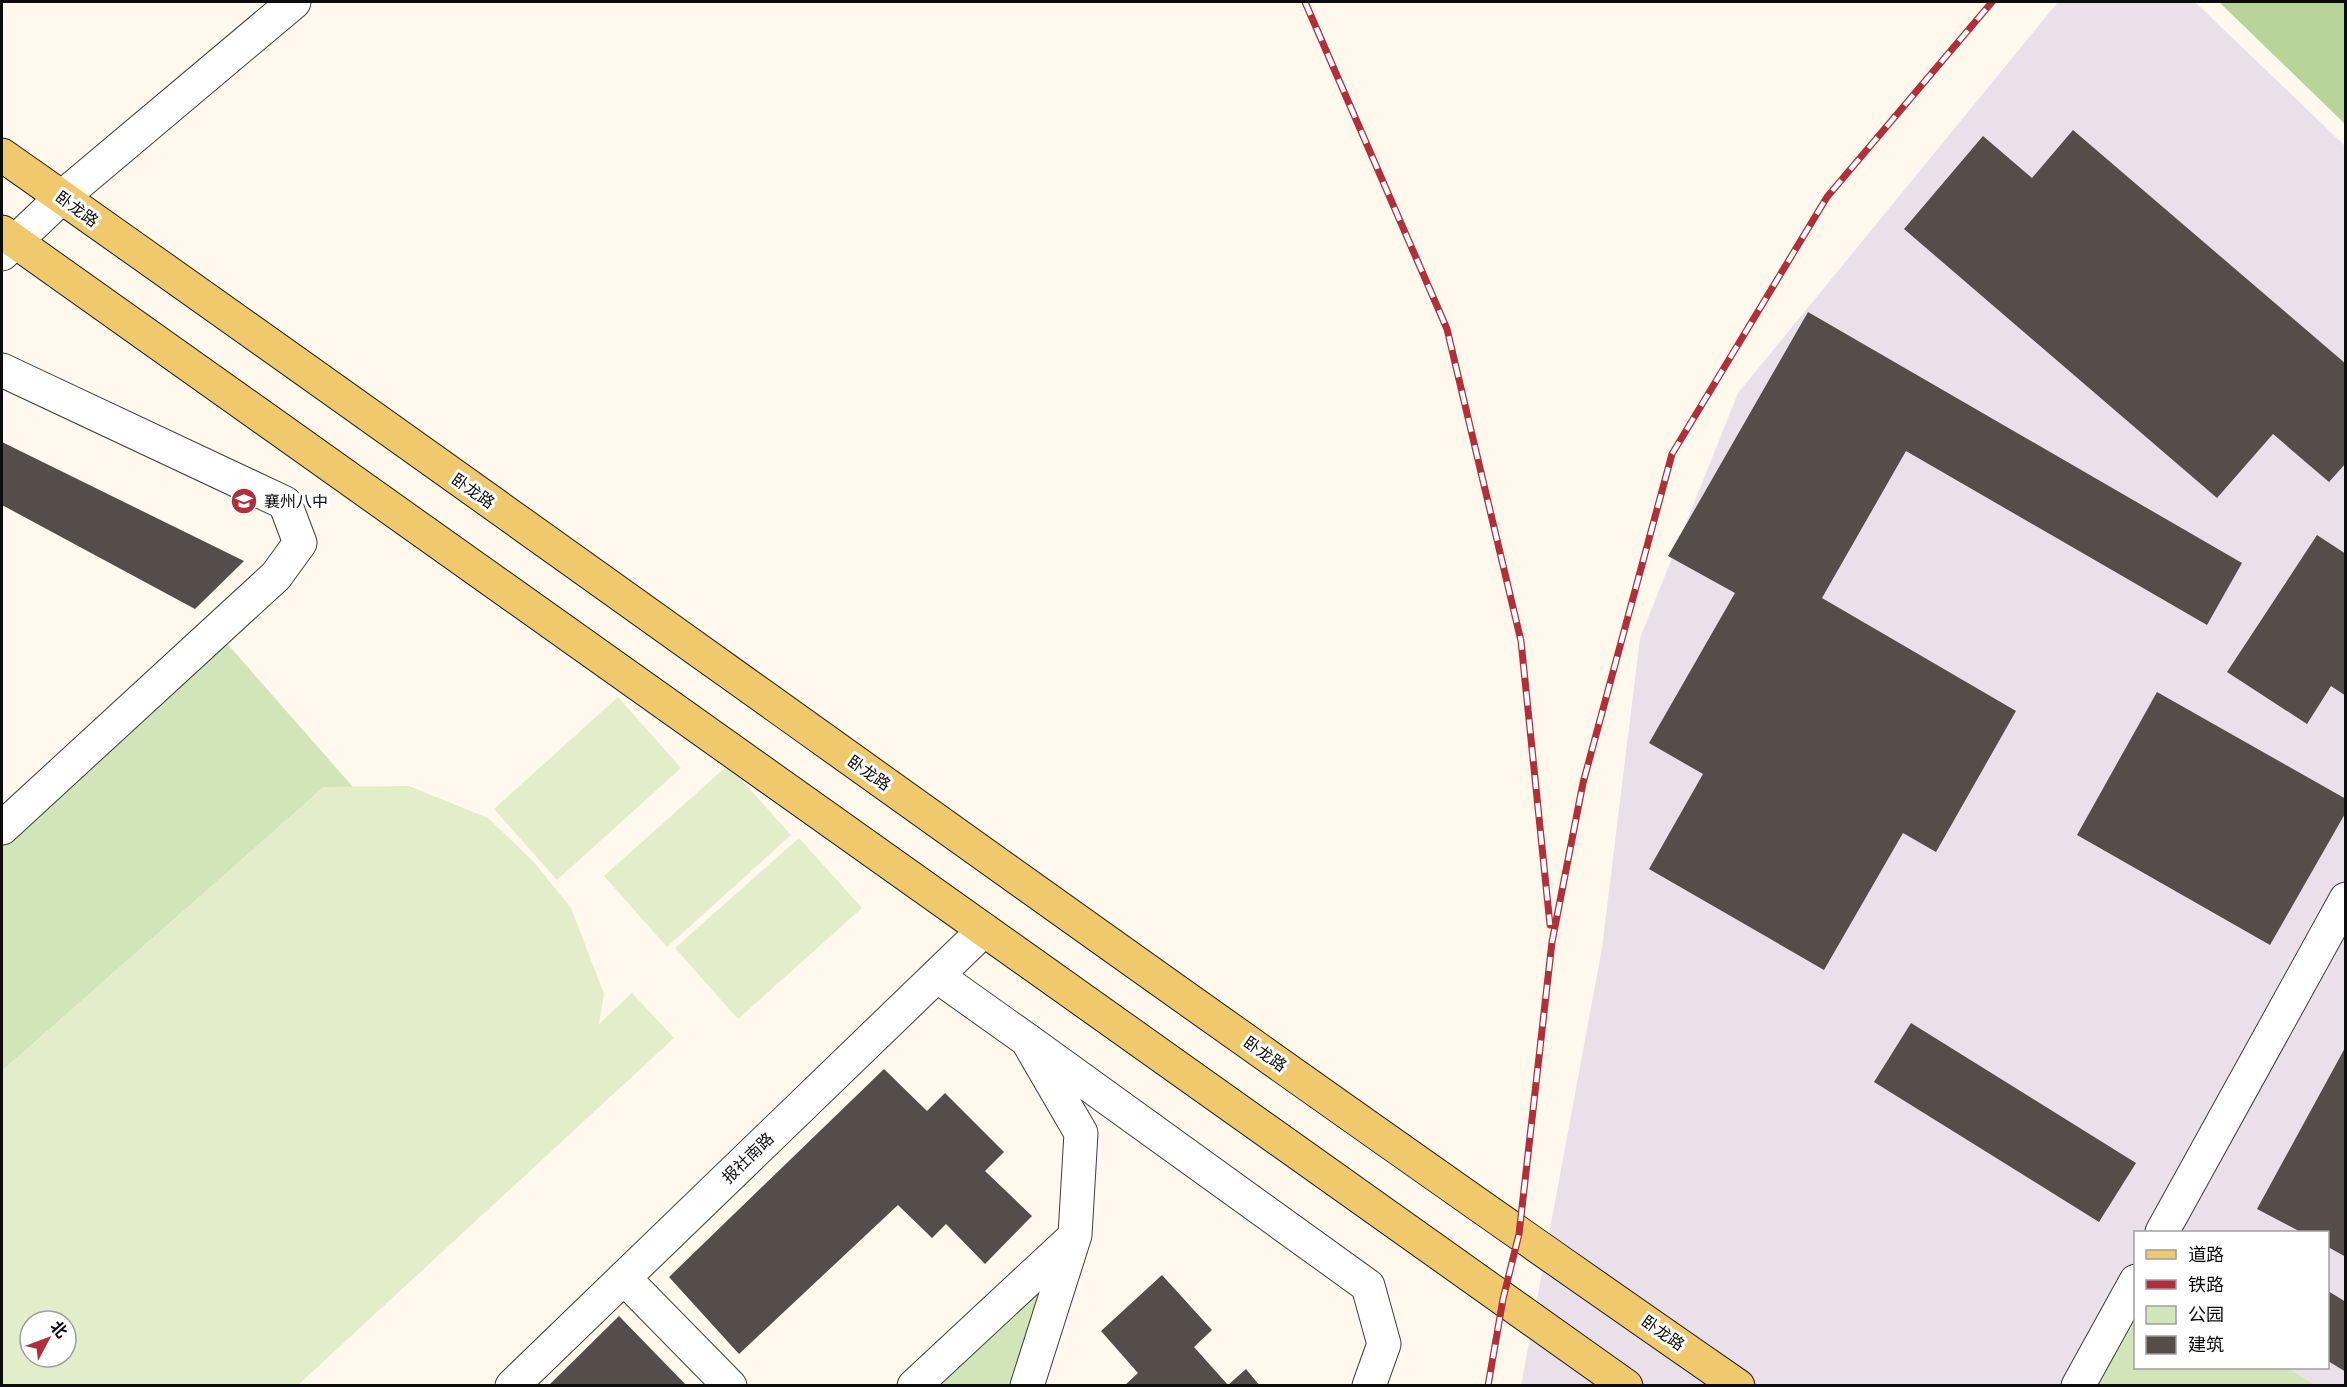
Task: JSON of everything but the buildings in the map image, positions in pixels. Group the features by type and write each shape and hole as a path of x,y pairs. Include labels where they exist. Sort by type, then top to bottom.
{"main road":[{"name":"卧龙路","path":"2,155 1206,1012 1738,1386"},
{"path":"6,243 984,930 1626,1386"}],"street":[{"path":"6,243 294,2"},
{"path":"2,370 285,502 300,543 276,576 2,828"},
{"path":"2163,1231 2346,899"},
{"name":"报社南路","path":"512,1386 984,930"},
{"path":"937,976 1368,1286 1384,1344 1370,1386"},
{"path":"1027,1040 1081,1133 1076,1235 1027,1386"},
{"path":"914,1386 1076,1235"},
{"path":"624,1278 730,1386"},
{"path":"2078,1386 2134,1285"}],"shaded area":[{"path":"2058,2 2195,2 2345,146 2345,1385 1521,1386 1602,948 1640,638 1738,393"}],"green space":[{"path":"2219,2 2345,2 2345,124"},
{"path":"216,631 353,787 324,787 2,1071 2,828"},
{"path":"618,697 681,768 557,880 494,809"},
{"path":"728,765 791,835 667,947 604,876"},
{"path":"409,786 488,818 533,861 571,908 604,994 599,1024 632,993 674,1038 298,1385 2,1385 2,1071 324,787"},
{"path":"799,838 862,908 738,1019 675,948"},
{"path":"1075,1235 1027,1385 914,1386"},
{"path":"2134,1283 2134,1369 2289,1369 2315,1385 2078,1386"}],"railway":[{"path":"1305,2 1447,329 1521,641 1550,925"},
{"path":"1488,1386 1503,1299 1519,1234 1552,942 1583,783 1672,454 1827,197 1992,2"}],"place":[{"name":"襄州八中","path":"244,501"}]}
